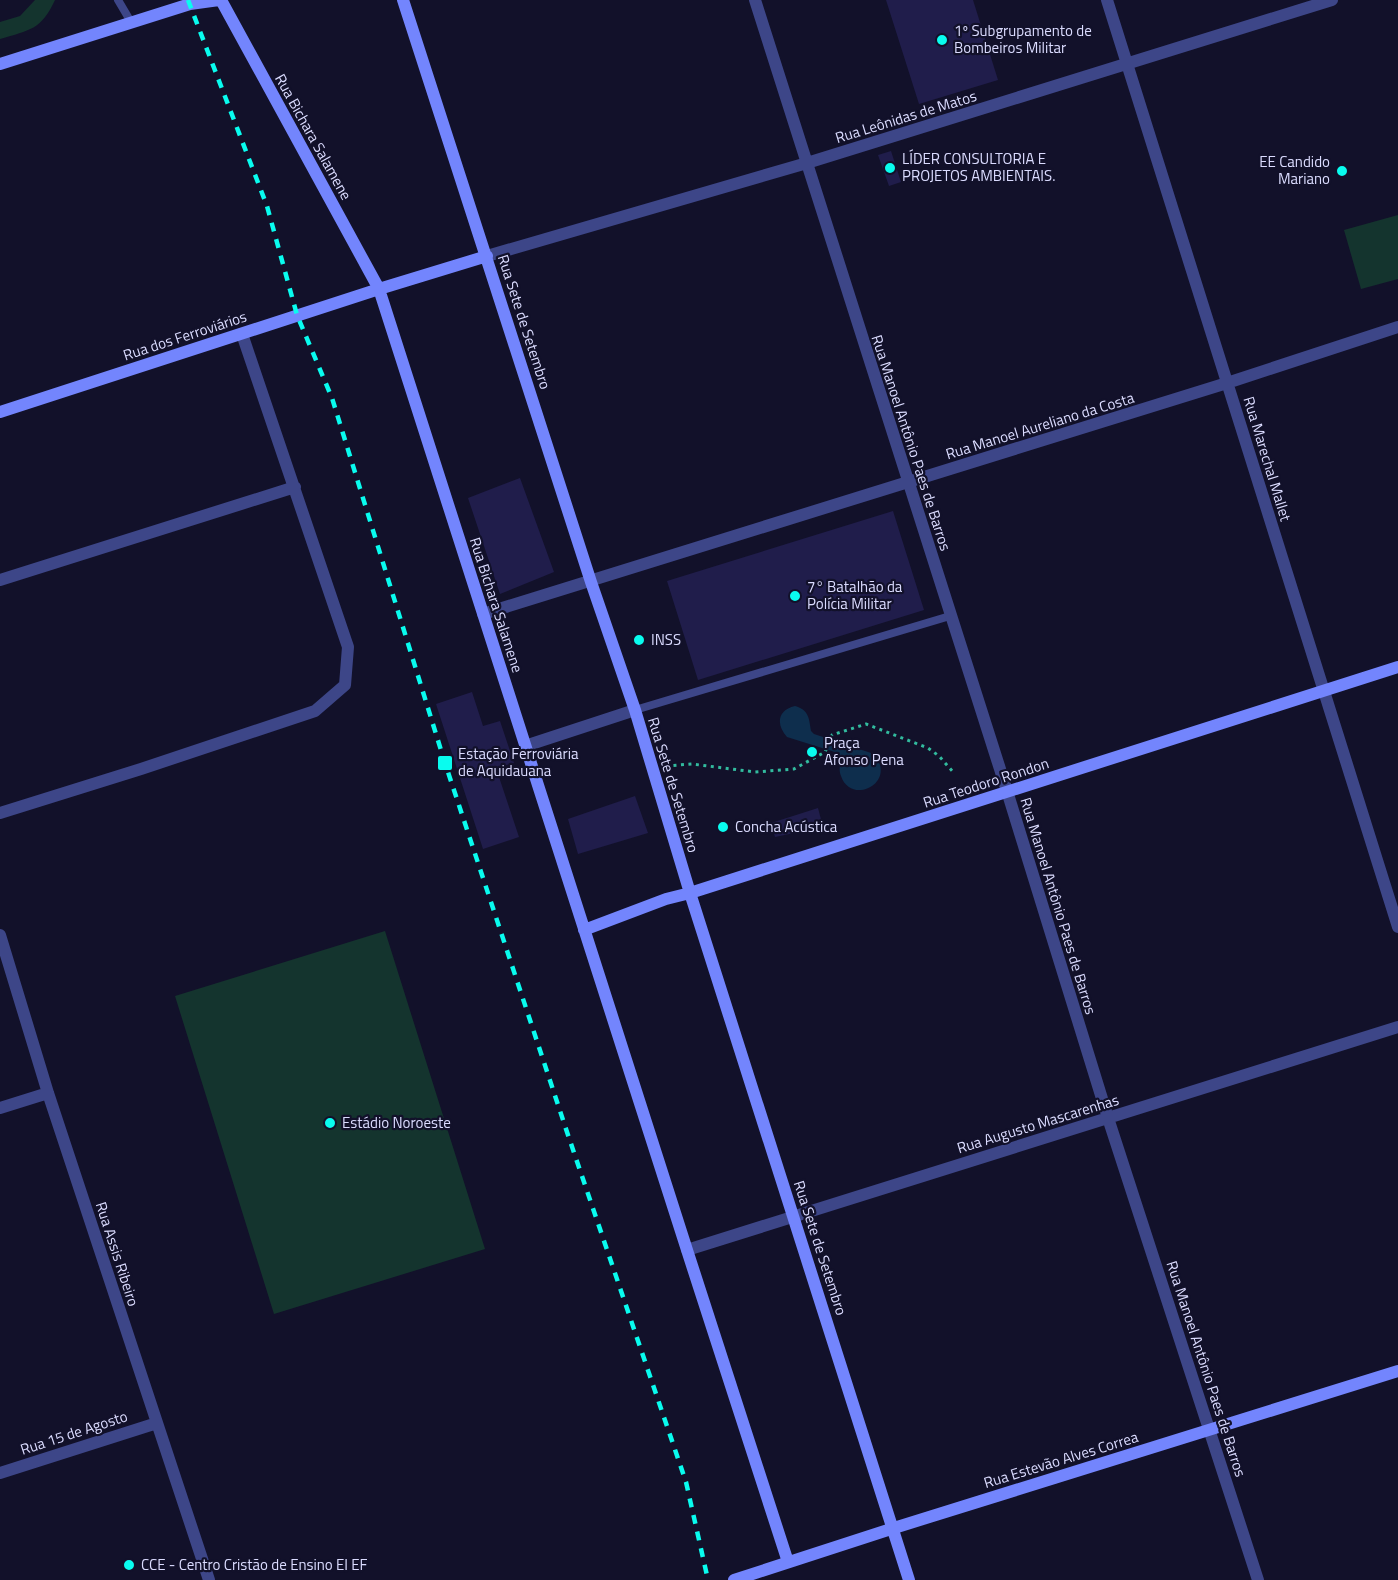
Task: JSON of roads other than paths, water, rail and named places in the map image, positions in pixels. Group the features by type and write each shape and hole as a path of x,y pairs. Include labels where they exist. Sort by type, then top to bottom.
{"main road":[{"path":"0,64 190,4 220,0"},
{"name":"Rua Bichara Salamene","path":"220,0 379,289 788,1562"},
{"name":"Rua Sete de Setembro","path":"403,0 591,582 635,710 690,893 909,1580"},
{"path":"379,289 487,256"},
{"name":"Rua dos Ferroviários","path":"0,412 379,289"},
{"name":"Rua Teodoro Rondon","path":"584,930 666,899 1398,667"},
{"name":"Rua Estevão Alves Correa","path":"734,1580 1398,1371"}],"street":[{"name":"Rua Manoel Antônio Paes de Barros","path":"755,0 1007,792 1108,1118 1258,1580"},
{"name":"Rua Marechal Mallet","path":"1107,0 1398,927"},
{"name":"Rua Leônidas de Matos","path":"487,256 807,163 1332,0"},
{"name":"Rua Manoel Aureliano da Costa","path":"483,614 1227,383 1398,327"},
{"path":"0,813 141,770 315,711 345,685 348,647 242,333"},
{"path":"0,580 294,487"},
{"path":"525,746 635,710"},
{"name":"Rua Assis Ribeiro","path":"0,935 48,1093 209,1580"},
{"name":"Rua Augusto Mascarenhas","path":"687,1250 1398,1027"},
{"path":"0,1108 48,1093"},
{"name":"Rua 15 de Agosto","path":"0,1473 157,1423"}],"lane":[{"path":"118,0 131,22"},
{"path":"635,710 950,616"}],"water":[{"path":"795,706 806,712 814,734 874,754 880,765 877,782 862,790 846,785 841,776 841,757 838,753 787,737 781,728 780,718 785,711"}],"railway":[{"path":"188,0 267,206 297,315 332,398 445,763 686,1482 708,1580"}],"place":[{"name":"1º Subgrupamento de Bombeiros Militar","path":"942,40"},
{"name":"LÍDER CONSULTORIA E PROJETOS AMBIENTAIS.","path":"890,168"},
{"name":"EE Candido Mariano","path":"1342,171"},
{"name":"7° Batalhão da Polícia Militar","path":"795,596"},
{"name":"INSS","path":"639,640"},
{"name":"Praça Afonso Pena","path":"812,752"},
{"name":"Estação Ferroviária de Aquidauana","path":"445,763"},
{"name":"Concha Acústica","path":"723,827"},
{"name":"Estádio Noroeste","path":"330,1123"},
{"name":"CCE - Centro Cristão de Ensino EI EF","path":"129,1565"}]}
